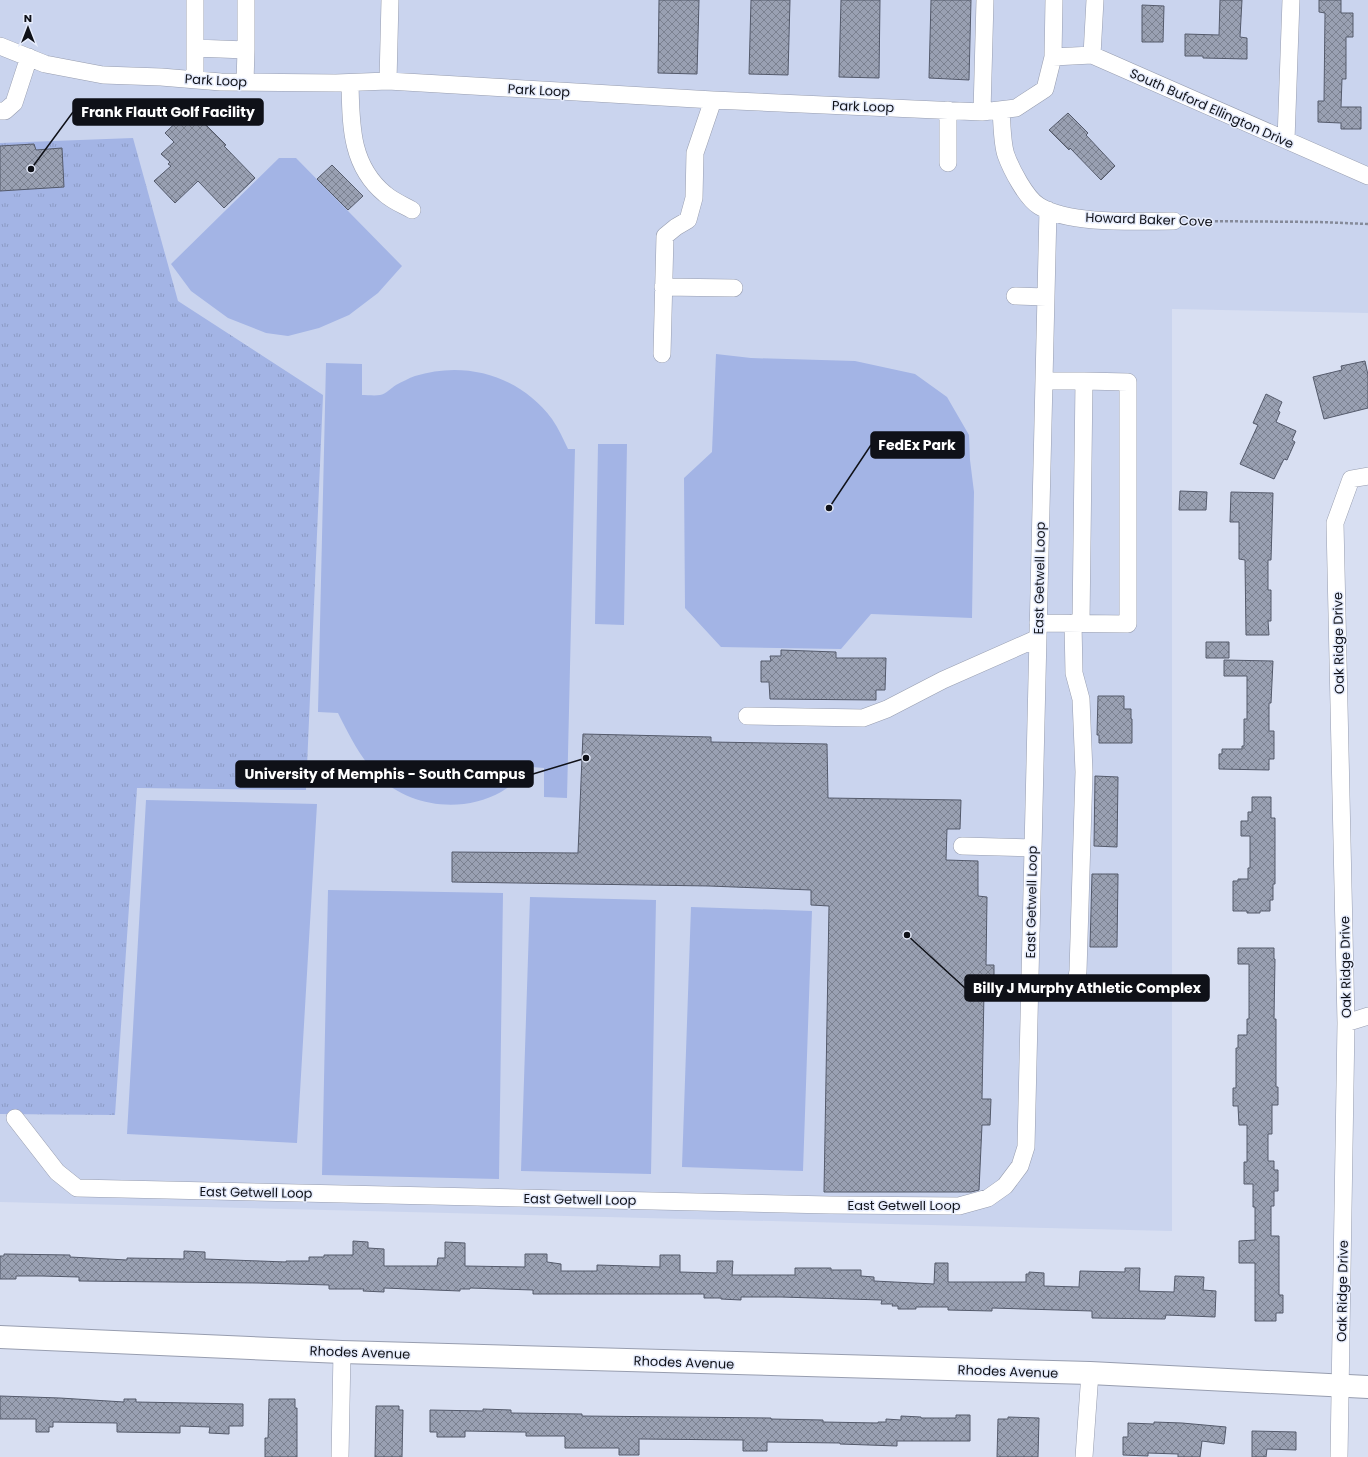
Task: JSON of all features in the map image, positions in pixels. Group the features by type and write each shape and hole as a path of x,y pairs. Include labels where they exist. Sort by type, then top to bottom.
{"main road":[{"name":"Rhodes Avenue","path":"0,1337 342,1352 1090,1373 1368,1387"}],"street":[{"path":"195,0 195,80"},
{"path":"245,82 246,0"},
{"path":"388,82 390,0"},
{"path":"982,112 985,0"},
{"name":"Park Loop","path":"0,46 45,64 102,75 245,82 388,82 713,100 982,112 1016,108 1045,89 1053,57 1054,0"},
{"path":"1092,55 1095,0"},
{"path":"1286,140 1291,0"},
{"path":"195,48 246,50"},
{"name":"South Buford Ellington Drive","path":"1053,57 1092,55 1368,176"},
{"path":"0,111 6,111 14,103 29,57"},
{"path":"350,82 352,129 358,160 365,171 385,194 412,210"},
{"path":"662,354 665,236 688,220 694,198 695,153 713,100"},
{"path":"948,110 948,163"},
{"name":"Howard Baker Cove","path":"1001,110 1006,154 1020,186 1038,206 1059,214 1102,221 1174,221"},
{"name":"East Getwell Loop","path":"16,1118 57,1172 77,1188 959,1206 988,1198 1005,1186 1020,1166 1026,1146 1048,210"},
{"path":"663,287 734,288"},
{"path":"1015,296 1046,297"},
{"path":"747,716 863,718 886,709 1038,631 1077,623 1128,624 1128,382 1044,381"},
{"path":"1029,990 1069,990 1076,983 1078,971 1084,772 1081,699 1074,673 1077,623 1084,381"},
{"name":"Oak Ridge Drive","path":"1339,1457 1346,1023 1335,523 1351,479 1368,476"},
{"path":"962,846 1033,848"},
{"path":"1346,1023 1368,1016"},
{"path":"340,1457 342,1352"},
{"path":"1084,1457 1090,1373"}],"path":[{"name":"Howard Baker Cove","path":"1174,221 1319,222 1368,224"}],"shaded area":[{"path":"0,0 1368,0 1368,313 1172,309 1172,1231 0,1202"}],"green space":[{"path":"133,138 178,301 323,395 306,790 137,788 115,1115 0,1114 0,143"},
{"path":"279,158 296,158 402,266 378,293 349,315 319,328 288,336 266,333 228,318 191,291 171,264"},
{"path":"716,354 751,358 855,361 915,374 947,397 969,435 974,492 972,618 871,614 841,649 721,647 685,608 684,478 712,452"},
{"path":"326,363 362,364 362,395 382,394 410,378 434,371 472,371 491,375 508,382 539,404 552,419 568,449 575,449 567,798 544,797 544,768 532,767 501,792 486,799 453,805 436,804 420,800 404,794 390,786 377,775 360,753 338,713 318,712"},
{"path":"598,444 627,444 624,625 595,624"},
{"path":"146,800 317,804 297,1143 127,1134"},
{"path":"328,890 503,893 499,1179 322,1175"},
{"path":"530,897 656,900 651,1174 521,1171"},
{"path":"691,907 812,911 803,1171 682,1167"}],"building":[{"path":"659,0 699,0 697,74 658,73"},
{"path":"751,0 790,0 788,75 749,74"},
{"path":"841,0 880,0 879,78 839,77"},
{"path":"931,0 971,0 969,80 929,78"},
{"path":"1220,0 1242,0 1240,37 1247,38 1247,59 1185,56 1185,34 1219,35"},
{"path":"1319,0 1341,0 1341,13 1353,13 1353,37 1346,37 1346,79 1342,79 1341,107 1361,107 1361,129 1341,129 1341,123 1318,122 1318,101 1324,101 1325,13 1319,12"},
{"path":"1142,5 1164,6 1163,42 1142,42"},
{"path":"190,109 226,145 224,146 255,178 224,208 198,181 175,203 154,181 171,166 168,164 170,162 161,154 174,142 165,133"},
{"path":"1068,113 1088,133 1086,135 1115,166 1101,180 1070,148 1069,150 1049,130"},
{"path":"34,144 36,150 62,148 64,187 0,191 0,146"},
{"path":"332,165 363,196 348,210 317,179"},
{"path":"1365,361 1368,375 1368,408 1324,419 1313,377 1342,370 1341,366"},
{"path":"1266,394 1282,402 1278,411 1280,412 1276,422 1296,431 1292,440 1295,442 1287,460 1284,459 1274,479 1240,464 1258,425 1253,423"},
{"path":"1180,491 1207,492 1206,510 1179,510"},
{"path":"1231,492 1273,493 1271,560 1268,560 1268,590 1271,590 1271,621 1268,621 1269,635 1246,635 1245,560 1239,559 1239,522 1230,522"},
{"path":"1206,642 1229,642 1229,658 1206,658"},
{"path":"781,650 836,652 836,658 886,658 885,690 876,690 876,700 770,699 769,682 761,682 761,661 771,661 770,656 781,656"},
{"path":"1224,660 1273,661 1271,703 1269,703 1269,731 1274,731 1274,759 1269,759 1269,770 1219,769 1219,754 1222,754 1222,749 1242,749 1242,746 1244,746 1244,719 1247,719 1247,676 1224,676"},
{"path":"1098,696 1124,696 1124,709 1131,709 1132,743 1099,743 1099,735 1097,735"},
{"path":"583,734 711,737 711,742 827,744 828,798 961,800 960,829 947,829 946,860 978,861 978,896 987,897 986,965 994,965 994,992 984,992 982,1099 991,1099 990,1125 982,1125 979,1190 971,1192 824,1192 829,906 811,905 811,890 709,886 452,882 452,852 578,853"},
{"path":"1095,776 1118,777 1117,847 1094,846"},
{"path":"1252,797 1271,797 1271,818 1275,818 1275,884 1273,884 1273,900 1270,900 1270,911 1260,911 1260,913 1233,911 1233,881 1238,881 1238,879 1248,879 1248,868 1250,868 1250,836 1241,836 1241,821 1248,821 1248,812 1252,812"},
{"path":"1092,874 1118,874 1117,947 1090,947"},
{"path":"1238,948 1274,948 1274,1019 1276,1019 1276,1087 1278,1087 1278,1105 1272,1105 1272,1134 1268,1134 1268,1161 1274,1161 1274,1170 1278,1170 1278,1191 1274,1191 1274,1206 1271,1206 1271,1236 1279,1236 1279,1295 1283,1295 1283,1313 1276,1313 1276,1321 1255,1321 1255,1263 1239,1263 1239,1241 1255,1240 1255,1207 1253,1207 1253,1184 1244,1184 1244,1162 1247,1162 1247,1125 1239,1125 1238,1106 1233,1106 1233,1088 1236,1088 1236,1048 1238,1048 1238,1035 1247,1035 1247,1019 1249,1019 1249,964 1238,964"},
{"path":"353,1241 368,1242 368,1248 384,1249 384,1266 437,1266 438,1258 445,1258 445,1242 465,1243 465,1266 525,1267 525,1254 547,1254 547,1262 561,1264 561,1271 597,1271 597,1265 660,1267 660,1255 680,1255 680,1272 717,1273 717,1261 733,1261 732,1275 795,1275 795,1268 831,1268 831,1270 861,1270 861,1276 874,1277 874,1281 934,1284 935,1263 948,1263 948,1282 1026,1282 1026,1274 1029,1274 1029,1272 1044,1273 1044,1286 1079,1287 1080,1271 1125,1272 1125,1268 1140,1268 1139,1291 1174,1292 1175,1276 1204,1277 1203,1290 1216,1291 1215,1317 1166,1315 1165,1319 1092,1318 1092,1311 992,1308 992,1311 948,1310 948,1307 916,1307 916,1309 898,1309 898,1306 892,1306 893,1304 881,1304 882,1300 741,1297 741,1300 704,1298 704,1294 533,1294 533,1290 470,1288 460,1289 460,1291 384,1288 384,1292 363,1291 364,1289 329,1289 329,1285 79,1281 79,1277 42,1276 16,1276 16,1279 0,1279 0,1256 4,1256 4,1254 70,1255 70,1257 127,1260 127,1258 184,1259 184,1251 205,1252 205,1259 286,1262 309,1261 309,1257 324,1257 324,1255 353,1255"},
{"path":"0,1396 124,1402 124,1399 136,1399 136,1402 243,1404 243,1426 229,1426 229,1434 209,1433 210,1427 180,1426 180,1433 117,1432 117,1423 53,1422 53,1427 49,1427 49,1432 36,1432 36,1419 0,1419"},
{"path":"269,1399 295,1399 295,1408 297,1408 297,1457 265,1457 265,1438 268,1438"},
{"path":"376,1406 399,1406 399,1410 403,1410 402,1457 375,1457"},
{"path":"483,1409 511,1410 511,1413 582,1414 582,1416 771,1418 823,1420 823,1422 878,1423 886,1422 886,1419 901,1420 901,1416 921,1418 956,1418 956,1415 970,1415 970,1441 897,1441 897,1446 840,1443 767,1442 767,1451 743,1451 743,1440 639,1439 639,1455 619,1455 619,1448 565,1448 564,1436 526,1436 526,1432 465,1431 465,1437 437,1437 437,1432 430,1432 430,1410 483,1411"},
{"path":"1008,1417 1039,1418 1038,1457 997,1457 998,1419 1008,1419"},
{"path":"1154,1422 1226,1427 1224,1444 1202,1441 1200,1457 1178,1457 1178,1454 1148,1453 1148,1456 1123,1455 1123,1437 1128,1437 1128,1423 1154,1424"},
{"path":"1252,1431 1296,1432 1296,1450 1267,1449 1266,1457 1252,1457"}],"place":[{"name":"Frank Flautt Golf Facility","path":"31,169"},
{"name":"FedEx Park","path":"829,508"},
{"name":"University of Memphis - South Campus","path":"586,758"},
{"name":"Billy J Murphy Athletic Complex","path":"907,935"}]}
